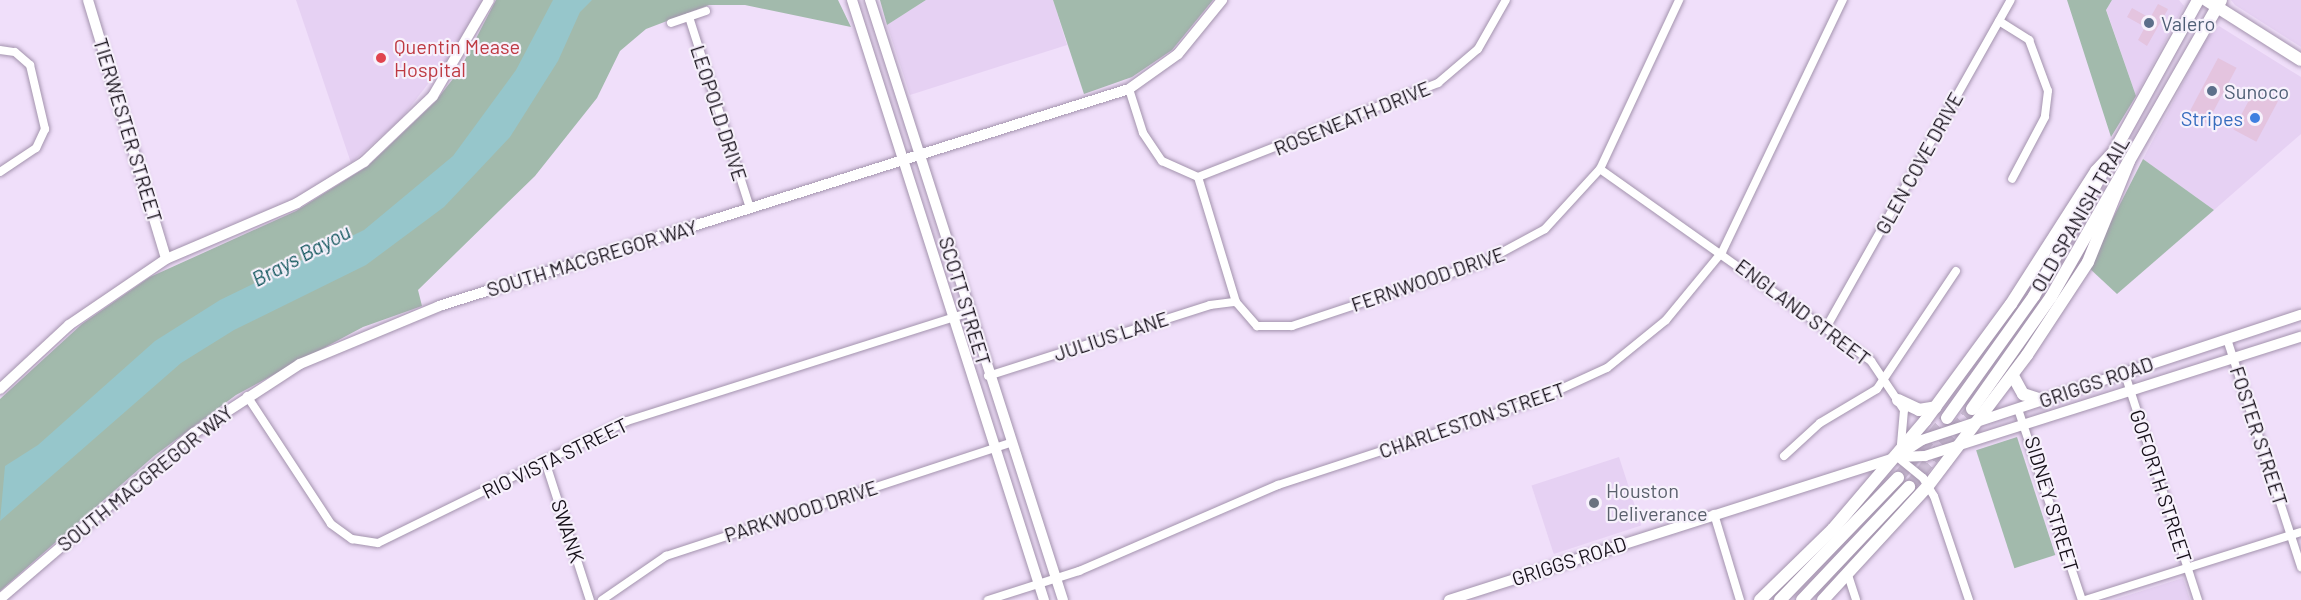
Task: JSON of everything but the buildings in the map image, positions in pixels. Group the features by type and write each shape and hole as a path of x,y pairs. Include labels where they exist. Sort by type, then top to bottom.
{"main road":[{"name":"TIERWESTER STREET","path":"88,0 166,259"},
{"path":"0,388 69,325 166,259 297,203 364,162 433,96 489,0"},
{"name":"SCOTT STREET","path":"852,0 1044,600"},
{"name":"SOUTH MACGREGOR WAY","path":"0,599 108,503 247,396 300,364 439,306 1129,89 1178,54 1222,0"},
{"name":"OLD SPANISH TRAIL","path":"1947,418 2034,296 2198,0"},
{"path":"2206,0 2219,4 2301,60"},
{"name":"OLD SPANISH TRAIL","path":"1972,409 2051,297 2219,4"},
{"name":"SCOTT STREET","path":"872,5 988,376 1063,600"},
{"path":"1760,600 1896,457 1936,407 2012,304 2096,171 2121,142 2137,147"},
{"path":"1823,600 1929,486 2013,376 2088,262 2129,161"},
{"name":"GRIGGS ROAD","path":"1896,457 1922,440 2044,401 2124,371 2301,315"},
{"name":"GRIGGS ROAD","path":"1449,600 1896,457 1925,456 2301,337"},
{"path":"2013,376 2023,394 2044,401"},
{"path":"1898,400 1919,410 1936,407"},
{"path":"1780,600 1898,478"},
{"path":"1802,600 1909,488"}],"street":[{"name":"ROSENEATH DRIVE","path":"1198,177 1438,83 1478,49 1506,0"},
{"name":"FERNWOOD DRIVE","path":"1236,302 1257,326 1292,326 1513,250 1569,208 1600,169 1679,0"},
{"name":"CHARLESTON STREET","path":"988,600 1056,578 1278,485 1568,388 1607,368 1666,320 1722,252 1843,0"},
{"name":"GLEN COVE DRIVE","path":"1827,326 2011,0"},
{"path":"671,23 706,11"},
{"name":"LEOPOLD DRIVE","path":"688,17 750,208"},
{"path":"1999,21 2029,40 2048,91 2045,117 2012,178"},
{"path":"0,50 22,57 37,78 45,114 44,140 0,172"},
{"path":"1129,89 1143,133 1162,161 1198,177 1236,302"},
{"name":"ENGLAND STREET","path":"1600,169 1827,326 1871,361 1898,400 1906,426 1896,457"},
{"path":"1784,456 1820,423 1885,381 1956,271"},
{"name":"JULIUS LANE","path":"988,376 1210,305 1236,302"},
{"name":"RIO VISTA STREET","path":"247,396 331,524 360,542 398,538 627,421 968,313"},
{"name":"FOSTER STREET","path":"2227,339 2301,567"},
{"name":"GOFORTH STREET","path":"2124,371 2198,600"},
{"name":"SIDNEY STREET","path":"2018,409 2027,424 2084,600"},
{"name":"PARKWOOD DRIVE","path":"602,600 666,556 1011,443"},
{"path":"1896,457 1929,486 1969,600"},
{"name":"SWANK","path":"545,461 590,600"},
{"path":"1714,514 1740,600"},
{"path":"2084,600 2301,532"},
{"path":"1848,575 1856,600"}],"shaded area":[{"name":"Quentin Mease Hospital","path":"296,0 483,0 467,33 401,119 351,163"},
{"path":"496,0 838,0 851,27 745,5 709,5 646,29 620,51 597,98 535,176 418,290 422,306 363,327 236,395 154,456 0,591 0,399 82,324 150,277 296,211 368,166 435,102 459,71"},
{"path":"553,0 592,0 580,12 558,61 510,137 444,207 366,265 234,330 181,363 0,521 5,466 38,445 155,341 220,300 364,230 453,156 516,70"},
{"path":"880,0 926,0 887,25"},
{"path":"926,0 1053,0 1067,45 910,95 887,25"},
{"path":"1053,0 1213,0 1172,50 1132,77 1084,94"},
{"path":"2067,0 2112,0 2106,10 2136,96 2111,137"},
{"path":"2112,0 2179,0 2184,6 2136,96 2106,9"},
{"path":"2231,0 2301,0 2301,47 2235,5"},
{"path":"2219,26 2301,77 2301,134 2214,210 2143,159 2206,39"},
{"path":"2143,159 2214,210 2117,294 2088,267"},
{"path":"2017,437 2055,555 2014,568 1976,450"},
{"path":"1619,457 1641,525 1554,554 1532,485"},
{"path":"2183,578 2190,600 2113,600"}],"tunnel":[{"path":"1909,487 1972,409"},
{"path":"1898,478 1947,418"}],"place":[{"name":"Valero","path":"2149,23"},
{"name":"Quentin Mease Hospital","path":"381,58"},
{"name":"Sunoco","path":"2212,91"},
{"name":"Stripes","path":"2255,118"},
{"name":"Houston Deliverance","path":"1594,503"}],"water label":[{"name":"Brays Bayou","path":"301,255"}]}
